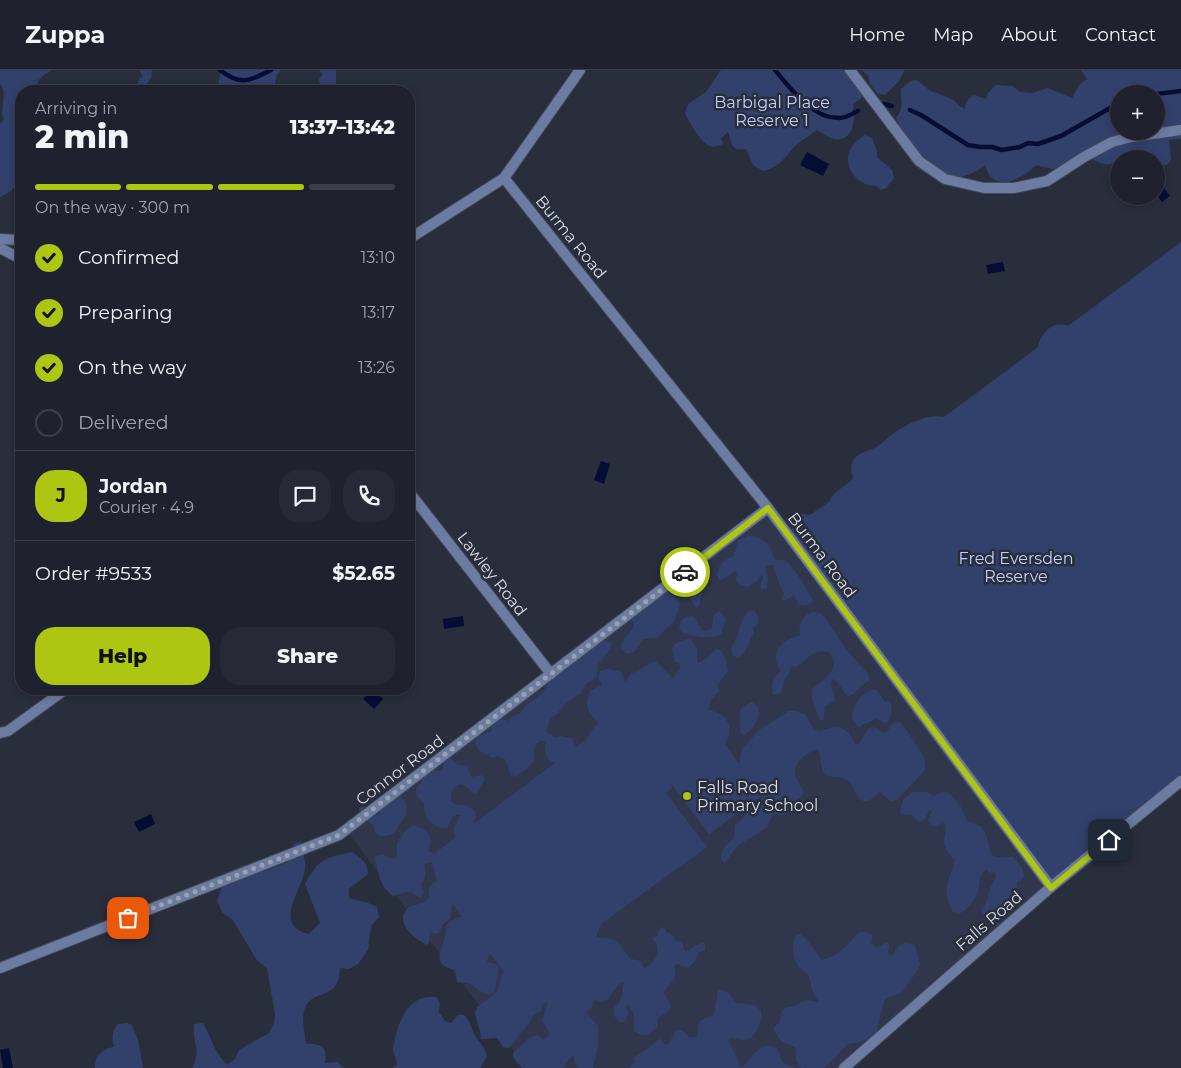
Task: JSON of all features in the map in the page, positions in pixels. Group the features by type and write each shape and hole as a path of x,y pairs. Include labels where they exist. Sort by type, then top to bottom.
{"street":[{"path":"415,235 504,178 580,70"},
{"path":"850,70 919,161 945,179 984,188 1014,188 1047,181 1084,157 1112,142 1131,137 1181,130"},
{"name":"Burma Road","path":"504,178 768,508 1051,888"},
{"path":"0,239 15,240"},
{"path":"0,248 15,256"},
{"name":"Lawley Road","path":"415,500 551,674"},
{"name":"Connor Road","path":"0,968 339,835 768,508"},
{"path":"0,732 8,731 58,695"},
{"name":"Falls Road","path":"844,1068 1051,888 1181,781"}],"shaded area":[{"path":"807,152 829,164 823,176 800,165"},
{"path":"1165,189 1170,196 1165,200"},
{"path":"1003,262 1005,271 988,274 986,265"},
{"path":"601,461 610,464 604,484 594,480"},
{"name":"Falls Road Primary School","path":"768,508 1051,887 844,1068 527,1068 346,830"},
{"path":"463,616 464,626 444,629 443,619"},
{"path":"367,695 378,695 383,699 374,709 363,699"},
{"path":"151,814 155,824 139,832 134,822"},
{"path":"9,1048 13,1068 3,1068 0,1050"}],"green space":[{"path":"0,70 52,70 38,81 37,85 15,85 15,186 8,193 0,197 0,124 4,119 2,115 4,91 0,83"},
{"path":"139,70 152,70 146,85 137,85 139,79 143,76"},
{"path":"221,70 281,70 277,75 274,85 218,85"},
{"path":"319,70 336,70 335,85 320,85 319,79 323,74"},
{"name":"Barbigal Place Reserve 1","path":"721,70 850,70 868,93 853,104 853,125 849,134 845,137 841,139 833,138 817,130 797,144 779,164 763,171 753,165 746,149 736,149 732,145 728,132 721,138 723,144 714,147 707,144 696,132 685,113 688,104 706,92"},
{"path":"861,70 904,71 899,81 885,95 878,94 870,84 868,75"},
{"path":"1081,70 1181,70 1181,139 1169,140 1171,160 1168,164 1165,165 1165,150 1110,150 1110,164 1101,163 1091,158 1052,169 1036,165 1023,175 1008,182 994,179 989,174 985,165 966,176 949,177 937,171 923,158 904,134 896,118 901,107 901,89 911,81 917,80 929,90 954,100 965,109 966,103 970,98 974,95 986,99 987,94 996,85 1012,86 1021,92 1032,93 1048,88 1072,98 1080,84 1087,79"},
{"path":"865,135 872,138 877,151 877,157 892,170 894,178 886,188 881,190 876,186 865,184 856,178 848,163 850,151"},
{"name":"Fred Eversden Reserve","path":"1181,242 1181,781 1051,887 786,533 799,524 798,517 802,514 810,515 830,501 834,494 853,478 852,464 857,456 875,448 895,432 916,421 937,416 944,417 1038,347 1042,337 1052,326 1068,326"},
{"path":"753,536 765,542 771,550 774,559 784,560 789,564 813,602 804,606 798,604 794,595 784,601 782,599 784,593 773,565 765,565 768,579 767,588 762,590 760,586 762,574 757,581 748,587 739,584 736,580 737,573 735,571 720,580 717,575 720,565 734,556 738,540"},
{"path":"698,583 702,591 699,606 696,608 691,599 691,591 692,584"},
{"path":"669,590 680,604 675,620 656,638 644,639 634,652 627,654 621,645 632,630 632,620 635,615"},
{"path":"718,611 723,614 726,620 722,629 723,633 719,635 714,637 698,636 682,633 679,628 681,620 694,616 702,631 712,629 713,617"},
{"path":"749,611 755,611 758,622 753,628 754,632 745,651 739,657 733,656 732,646 742,621"},
{"path":"814,612 821,614 827,620 846,649 868,674 870,680 862,685 854,694 848,696 837,682 832,679 831,683 835,701 825,706 823,720 820,720 815,709 812,689 830,674 834,664 830,653 816,652 797,667 791,666 789,674 784,680 782,690 777,695 773,694 772,690 773,681 781,671 776,660 777,650 783,643 800,635 802,620 806,615"},
{"path":"691,639 697,649 697,662 699,663 707,658 715,649 720,650 726,659 728,671 717,686 720,690 711,700 708,710 720,714 727,722 730,732 725,744 739,764 742,749 759,730 789,711 795,711 806,715 813,728 819,731 834,727 841,728 848,732 855,744 859,744 867,730 871,727 877,728 883,733 887,732 893,724 900,722 924,757 925,770 897,800 891,802 880,792 869,801 863,801 858,797 849,781 827,775 824,772 817,749 805,756 796,766 795,775 804,793 796,802 796,809 785,815 774,814 766,828 737,846 724,864 721,856 722,852 725,846 734,838 735,825 764,796 762,795 709,834 672,785 672,788 666,793 707,847 601,924 596,937 608,938 617,942 631,959 641,961 645,968 655,959 657,947 653,937 658,936 658,931 661,927 667,933 670,933 676,941 683,942 685,952 703,942 705,950 698,953 696,960 688,968 678,964 675,966 675,978 663,993 671,1006 668,1011 658,1018 657,1027 648,1035 642,1035 634,1031 634,1016 629,1004 626,1006 628,1017 623,1022 619,1022 613,1014 615,1006 620,1002 624,983 619,984 607,1000 599,1001 594,999 592,1007 586,1012 598,1026 598,1046 593,1068 579,1068 574,1056 562,1068 522,1068 513,1057 513,1053 530,1037 538,1035 543,1041 550,1034 542,1021 548,1002 542,1005 541,1011 533,1015 530,1022 509,1048 503,1047 497,1038 481,1039 475,1013 477,1007 497,992 504,971 489,953 487,962 496,964 499,968 495,991 490,995 468,983 457,982 455,970 444,966 440,959 447,924 458,917 462,917 452,903 450,919 443,924 439,933 430,932 427,945 412,935 403,919 404,913 409,907 420,904 429,898 430,886 437,882 432,862 424,864 425,877 421,885 424,893 420,898 410,891 393,896 388,892 380,879 375,858 376,856 383,855 393,859 397,857 397,843 405,831 413,825 429,834 430,846 428,851 434,854 455,838 454,829 460,815 453,817 447,828 435,826 427,818 424,803 417,797 416,793 416,789 422,782 423,774 432,770 441,771 444,760 449,756 456,764 467,765 471,777 482,775 485,779 476,794 462,785 457,786 451,792 451,801 454,804 466,805 475,811 476,818 473,824 555,763 548,760 545,751 546,741 541,741 535,747 534,762 516,777 511,776 505,759 498,756 492,758 480,751 475,744 481,735 491,732 490,726 494,721 500,719 508,721 514,715 520,714 525,706 543,693 556,669 603,640 611,643 611,648 598,664 597,674 594,679 586,684 581,693 566,703 555,716 550,717 546,732 556,737 572,738 576,747 585,741 598,722 589,711 587,700 590,691 602,685 598,678 600,671 608,669 621,671 625,682 631,674 655,661 673,678 680,668 680,664 675,661 672,649 675,644"},
{"path":"876,689 885,702 889,701 890,703 891,712 889,720 883,723 877,718 858,727 852,719 854,708 862,696"},
{"path":"751,702 759,709 758,718 756,724 744,735 740,733 740,710"},
{"path":"944,791 959,803 967,821 980,826 986,834 992,855 1013,857 1022,867 1024,876 1022,880 1017,882 1016,898 1012,901 1011,906 991,919 983,915 981,910 986,904 989,891 996,876 995,872 990,873 986,869 980,877 977,894 971,904 961,913 953,912 947,897 947,886 955,861 944,844 946,825 943,823 935,827 931,825 928,820 932,811 929,811 924,820 918,822 912,815 902,815 900,811 903,800 912,792 926,792 934,796"},
{"path":"393,792 405,801 406,816 395,832 379,836 372,824 361,816 359,809 362,806 368,808 375,816 379,814 383,804"},
{"path":"301,841 305,868 292,906 291,915 292,923 298,929 309,934 320,923 305,884 314,869 324,860 352,852 363,861 367,867 368,874 349,889 349,898 377,907 379,917 371,926 368,950 358,964 349,969 340,968 339,979 335,986 309,1002 304,1012 303,1021 306,1044 319,1045 325,1053 325,1063 338,1062 344,1068 192,1068 196,1056 194,1024 203,1023 216,1050 227,1065 235,1059 239,1050 269,1033 274,1024 275,1014 267,968 256,959 233,920 222,912 217,901 222,887 233,870 244,865 265,871 288,862 294,844"},
{"path":"866,932 873,935 871,943 876,947 886,942 889,943 888,954 892,957 896,949 903,943 915,945 920,964 917,971 902,992 885,999 877,1031 874,1035 860,1042 847,1044 824,1068 801,1068 796,1061 796,1048 779,1038 774,1027 780,1022 782,1011 785,1008 806,1001 819,1003 811,988 808,975 795,961 793,947 795,936 800,934 806,939 822,960 837,953 858,933"},
{"path":"718,990 727,992 736,1003 755,1005 761,1011 759,1025 751,1037 742,1040 730,1038 728,1041 737,1057 739,1067 743,1066 761,1047 771,1046 777,1048 783,1063 795,1068 629,1068 635,1062 634,1058 659,1039 665,1045 669,1043 676,1030 682,1030 690,1038 696,1037 700,1021 714,1015"},
{"path":"427,997 436,997 440,1004 439,1012 445,1021 451,1023 458,1015 464,1015 470,1022 487,1056 480,1068 392,1068 397,1065 393,1047 402,1018 414,1002"},
{"path":"127,1023 132,1025 138,1040 143,1068 95,1068 96,1060 100,1053 114,1047 113,1035 118,1024"}],"waterway":[{"path":"220,70 239,80 251,79 271,70"},
{"path":"775,70 803,102 820,114 840,118 847,117 858,111"},
{"path":"1165,93 1181,91"},
{"path":"883,104 892,106"},
{"path":"910,110 968,145 992,147 1002,150 1020,147 1028,143 1038,144 1061,136 1110,108"}],"way so far":[{"path":"128,918 339,835 685,572"}],"place":[{"name":"Falls Road Primary School","path":"687,796"}],"route":[{"path":"685,572 768,508 1051,888 1109,840"}]}
